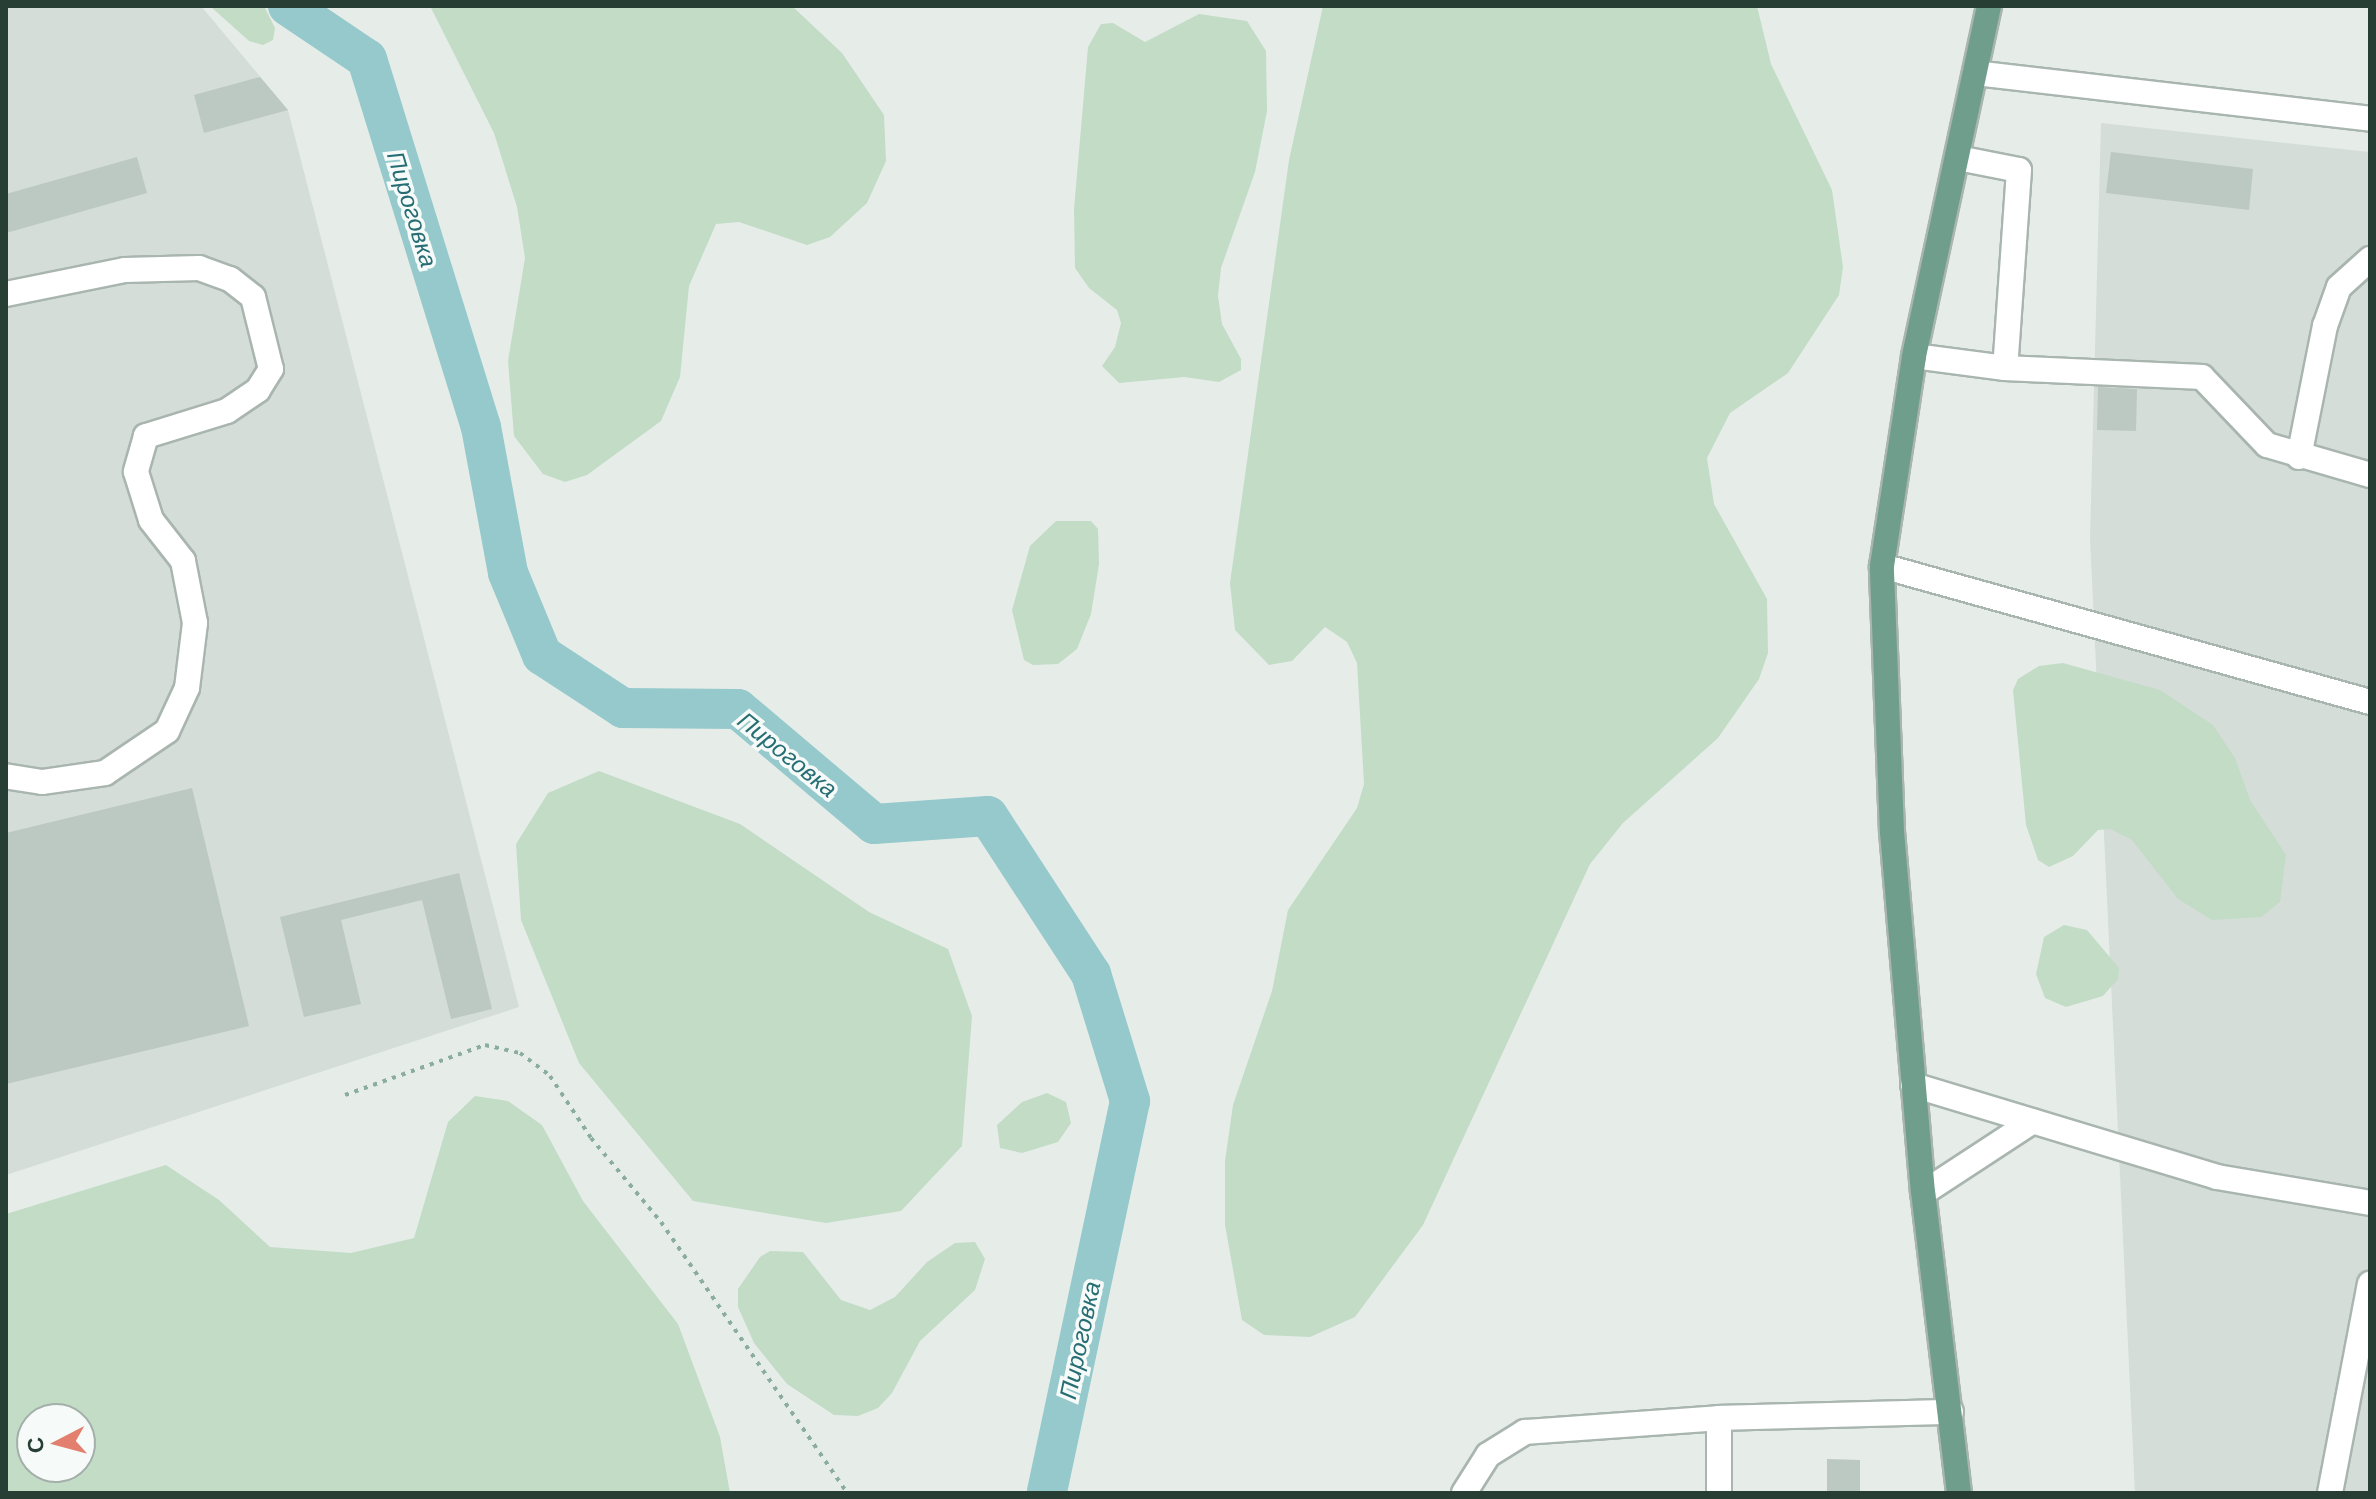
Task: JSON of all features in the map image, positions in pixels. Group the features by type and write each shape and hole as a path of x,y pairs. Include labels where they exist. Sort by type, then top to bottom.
{"main road":[{"path":"1959,1493 1913,1085 1892,832 1882,566 1914,356 1989,6"}],"street":[{"path":"1975,73 2370,119"},
{"path":"1958,158 2019,170 2005,368"},
{"path":"2299,457 2325,326 2339,287 2370,259"},
{"path":"6,294 125,270 199,268 230,279 253,297 271,369 258,390 227,411 146,436 136,472 151,520 183,561 195,623 187,688 167,731 105,773 42,782 6,776"},
{"path":"1914,356 2005,368 2202,377 2267,445 2299,457 2370,475"},
{"path":"1882,566 2370,702"},
{"path":"1913,1085 2217,1177 2370,1203"},
{"path":"1923,1193 2033,1121"},
{"path":"2330,1493 2370,1284"},
{"path":"1464,1493 1488,1455 1525,1432 1719,1418 1951,1412"},
{"path":"1719,1418 1719,1493"}],"path":[{"path":"345,1095 485,1045 520,1053 550,1076 591,1138 661,1222 847,1493"}],"shaded area":[{"path":"6,6 201,6 288,110 519,1007 6,1175"},
{"path":"2101,123 2370,152 2370,1493 2135,1493 2090,538"}],"green space":[{"path":"210,6 264,6 275,28 273,40 263,45 249,41"},
{"path":"430,6 792,6 842,53 884,115 886,161 867,203 830,237 807,245 739,222 716,224 689,286 680,377 661,421 587,475 565,482 543,474 514,436 508,361 525,258 517,207 494,133"},
{"path":"1323,6 1757,6 1771,64 1832,190 1843,267 1839,295 1788,373 1730,413 1707,458 1714,504 1767,599 1768,653 1759,679 1718,738 1623,823 1590,864 1423,1225 1355,1317 1310,1337 1264,1335 1242,1320 1225,1225 1225,1161 1233,1105 1272,991 1288,910 1357,808 1364,784 1357,663 1347,642 1325,627 1292,661 1269,665 1235,630 1230,583 1289,160"},
{"path":"1199,14 1247,21 1266,51 1267,111 1255,172 1221,268 1218,296 1222,324 1241,359 1241,370 1219,382 1184,377 1119,383 1102,366 1115,347 1121,323 1117,310 1089,288 1075,268 1074,209 1088,47 1101,24 1113,23 1145,42"},
{"path":"1056,521 1091,521 1098,529 1099,564 1091,614 1077,649 1058,664 1033,665 1024,660 1012,610 1030,546"},
{"path":"2063,663 2160,690 2213,725 2235,758 2250,800 2286,855 2280,902 2261,917 2212,920 2178,899 2132,840 2110,829 2098,830 2073,856 2049,867 2038,860 2026,825 2013,690 2018,679 2039,666"},
{"path":"599,771 740,824 869,912 948,949 972,1016 962,1146 901,1211 826,1223 693,1201 579,1063 521,920 516,844 548,793"},
{"path":"2064,925 2087,930 2119,968 2118,979 2103,996 2066,1007 2045,998 2036,974 2044,937"},
{"path":"1047,1093 1066,1102 1071,1123 1058,1142 1022,1153 1000,1148 997,1125 1022,1102"},
{"path":"475,1096 508,1101 542,1125 583,1201 678,1324 720,1437 730,1493 6,1493 6,1214 166,1165 219,1200 270,1247 351,1253 414,1238 448,1122"},
{"path":"975,1242 985,1259 975,1290 920,1341 892,1393 878,1408 858,1416 834,1415 787,1384 754,1343 738,1307 738,1289 760,1257 770,1251 803,1252 841,1300 870,1310 895,1297 927,1262 955,1243"}],"building":[{"path":"260,77 288,110 204,133 194,95"},
{"path":"2111,152 2253,169 2249,210 2106,193"},
{"path":"137,157 147,193 6,233 6,194"},
{"path":"2098,387 2137,389 2136,431 2097,430"},
{"path":"192,788 249,1026 6,1084 6,833"},
{"path":"459,873 492,1009 451,1019 422,900 341,920 361,1004 304,1017 280,917"},
{"path":"1827,1459 1860,1460 1860,1493 1827,1493"}],"waterway":[{"name":"Пироговка","path":"288,6 367,59 481,427 508,573 542,655 623,708 738,709 874,824 988,816 1091,974 1130,1101 1047,1493"}]}
